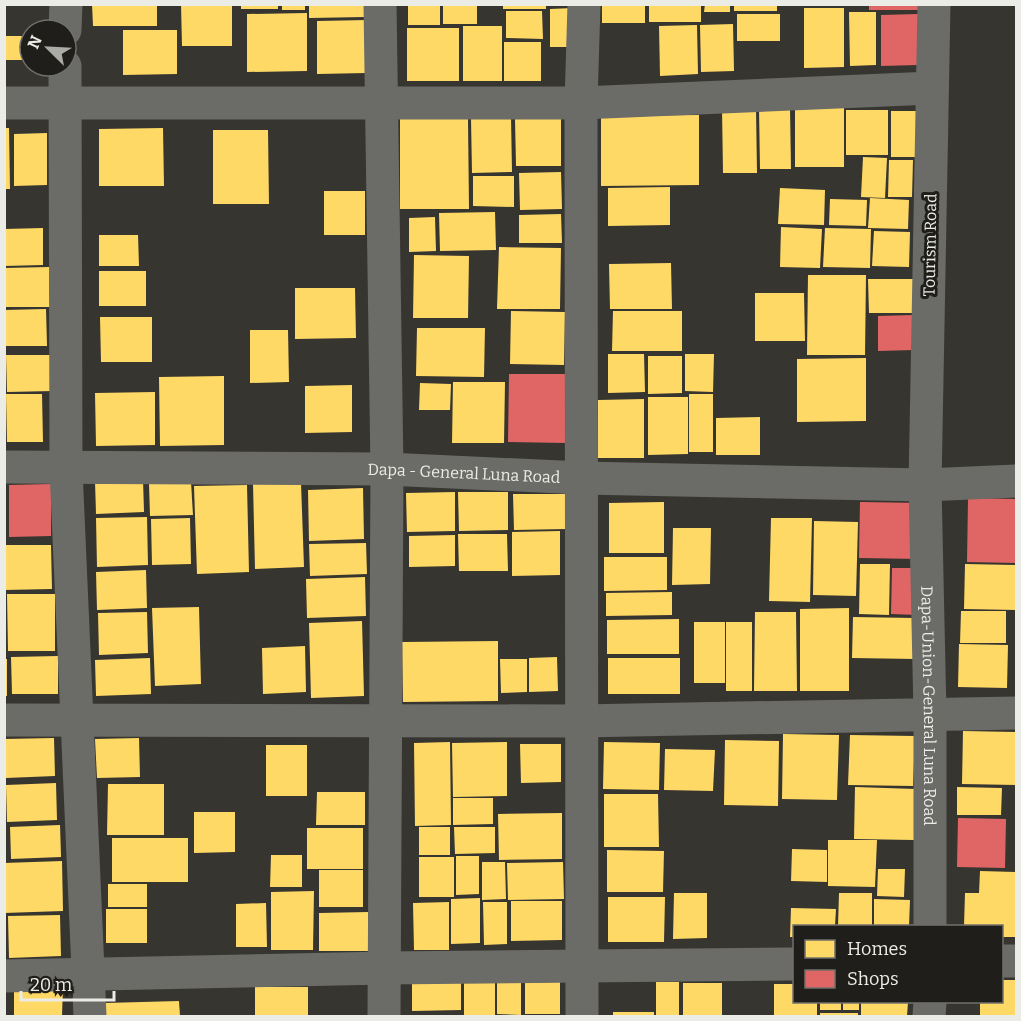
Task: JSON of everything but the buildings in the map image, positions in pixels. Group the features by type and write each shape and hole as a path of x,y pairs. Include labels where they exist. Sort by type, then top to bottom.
{"main road":[{"name":"Dapa - General Luna Road","path":"4,467 387,469 582,478 925,485"},
{"name":"Dapa-Union-General Luna Road","path":"925,485 930,714 930,925"}],"street":[{"path":"380,4 387,469 384,1017"},
{"path":"582,1017 581,103 584,4"},
{"name":"Tourism Road","path":"925,485 934,4"},
{"path":"65,78 66,469 75,719 90,1017"},
{"path":"4,103 382,101 581,103 933,88"},
{"path":"925,485 1017,481"},
{"path":"4,720 580,721 1017,713"},
{"path":"4,976 386,968 793,964"}]}
